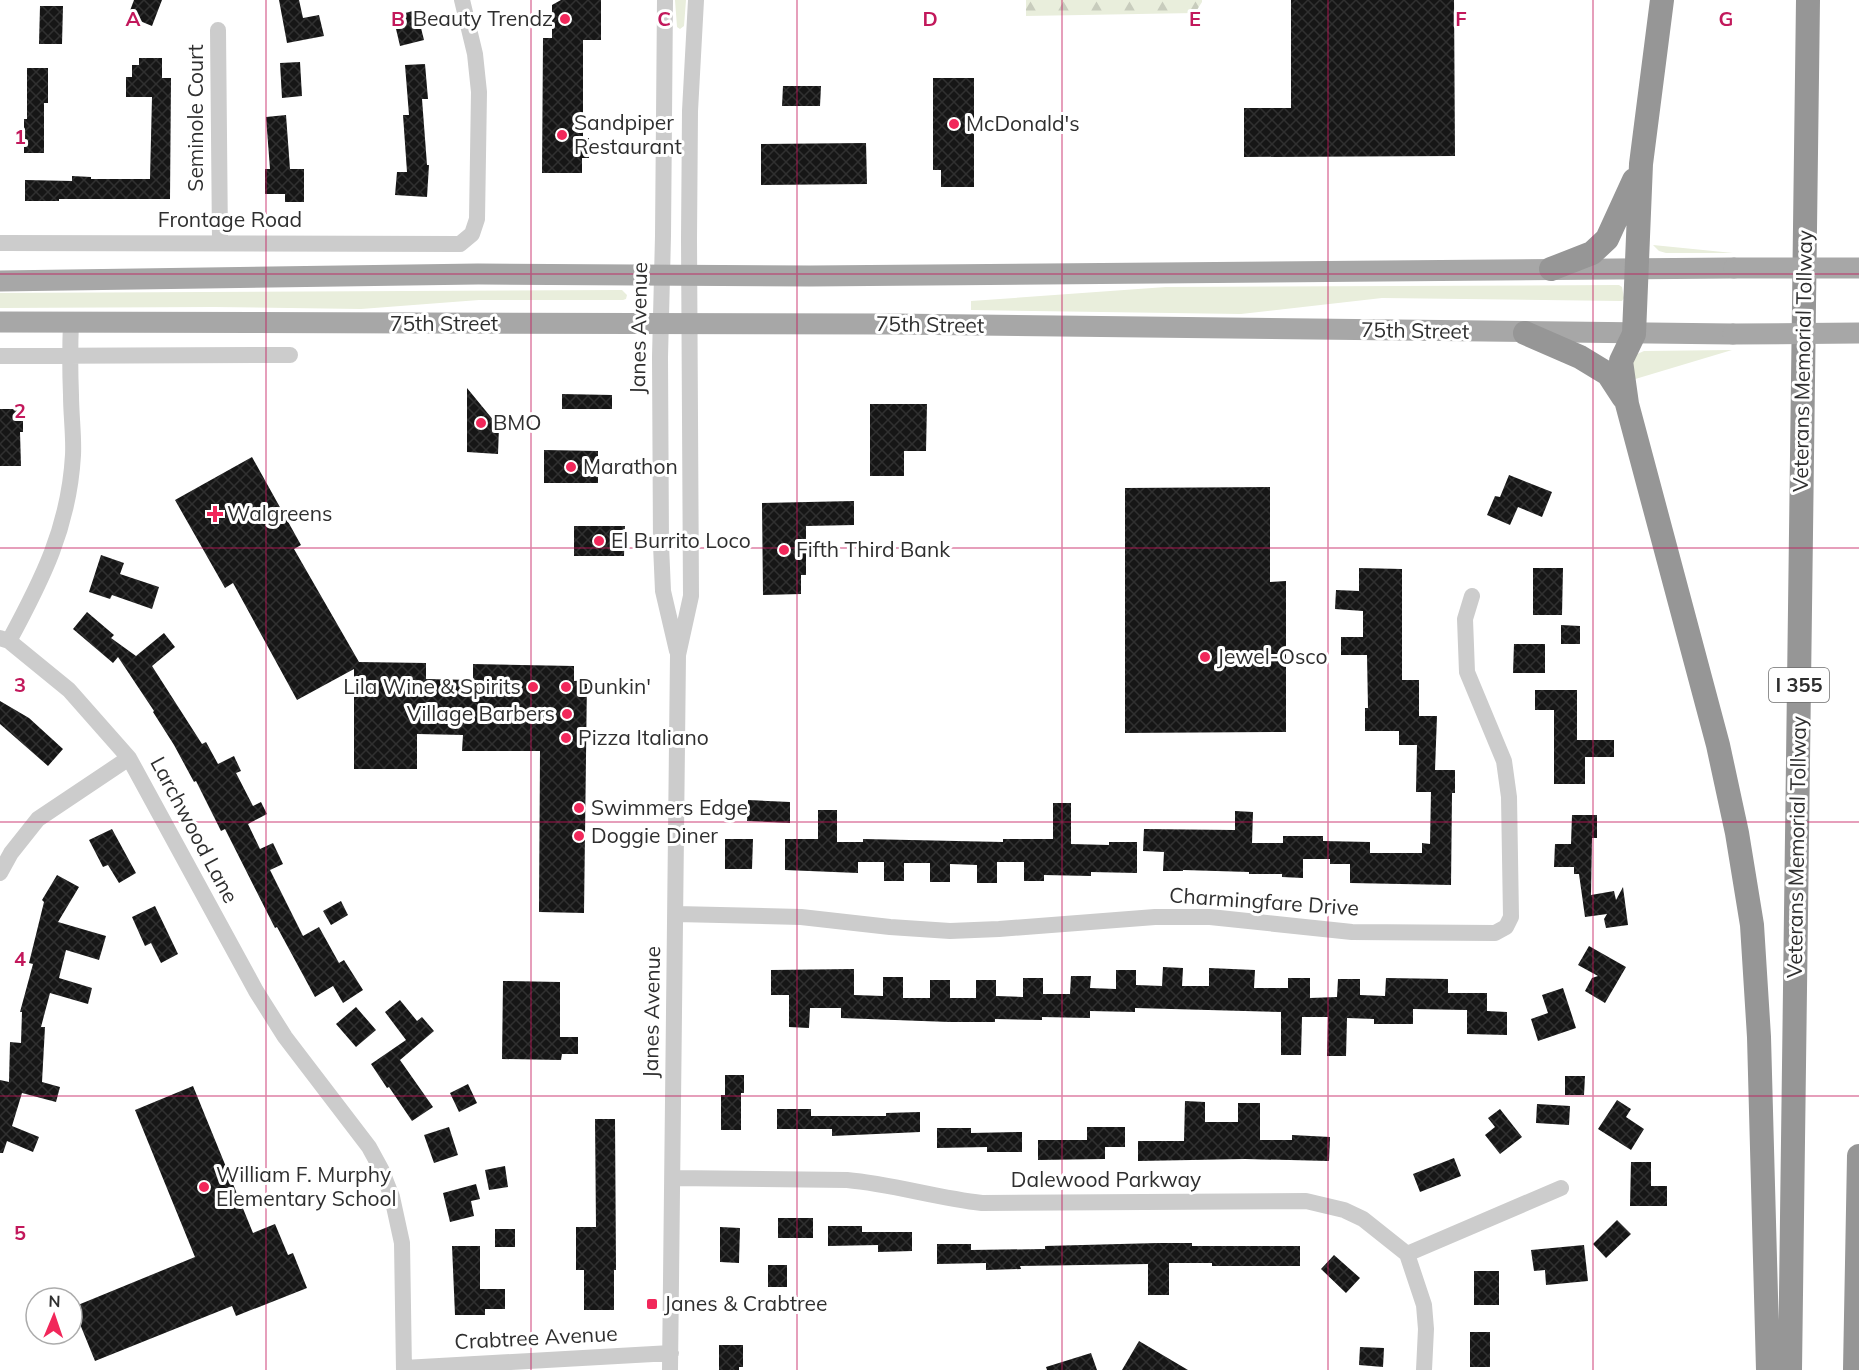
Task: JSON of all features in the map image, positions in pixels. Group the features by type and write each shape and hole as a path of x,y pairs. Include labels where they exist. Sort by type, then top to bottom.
{"highway":[{"path":"1662,0 1641,164 1634,334 1621,361 1627,404 1718,745 1737,833 1752,925 1760,1049 1768,1370"},
{"name":"Veterans Memorial Tollway","path":"1790,1370 1808,0"},
{"path":"1551,269 1592,253 1607,239 1641,164"},
{"path":"1525,333 1580,357 1608,374 1627,404"},
{"path":"1855,1370 1859,1156"}],"main road":[{"path":"0,281 407,275 1859,268"},
{"name":"75th Street","path":"0,322 479,324 661,322 1525,333 1859,333"}],"street":[{"name":"Frontage Road","path":"0,243 460,244 472,234 477,219 479,92 475,54 462,0"},
{"name":"Janes Avenue","path":"665,0 660,458 663,591 678,655"},
{"name":"Janes Avenue","path":"670,1370 678,655 691,596 690,111 696,0"},
{"name":"Seminole Court","path":"218,30 220,242"},
{"name":"Larchwood Lane","path":"71,322 73,454 69,491 62,523 41,583 5,640 69,690 129,758 256,991 285,1037 361,1134 381,1169 392,1197 402,1243 404,1369"},
{"path":"0,356 290,355"},
{"name":"Charmingfare Drive","path":"676,914 801,917 950,931 1155,917 1210,917 1352,932 1495,933 1506,927 1511,917 1509,797 1504,761 1467,672 1465,619 1472,596"},
{"path":"0,873 11,854 38,819 129,758"},
{"name":"Dalewood Parkway","path":"673,1178 847,1180 870,1182 949,1199 982,1203 1306,1201 1344,1210 1363,1220 1407,1254"},
{"path":"1424,1370 1426,1329 1424,1305 1407,1254 1561,1188"},
{"name":"Crabtree Avenue","path":"404,1369 671,1353"}],"green space":[{"path":"675,0 686,0 684,26 680,29 677,27"},
{"path":"1026,0 1202,0 1202,2 1195,13 1026,16"},
{"path":"1653,245 1733,253 1666,253 1659,251"},
{"path":"1619,285 1622,287 1624,298 1622,301 1382,298 1241,314 971,310 971,301 1166,287"},
{"path":"622,290 627,295 623,300 479,300 361,309 0,308 0,293"},
{"path":"1732,350 1632,380 1630,360 1644,351"}],"building":[{"path":"134,0 162,0 152,26 128,16"},
{"path":"279,0 299,0 303,18 319,15 324,36 287,43"},
{"path":"561,0 601,0 601,40 583,40 583,138 589,138 589,158 582,158 582,173 542,173 543,38 552,38 552,5"},
{"path":"1291,0 1454,0 1455,156 1244,157 1244,108 1291,108"},
{"path":"40,6 63,6 62,44 39,44"},
{"path":"413,11 416,24 420,24 424,40 400,46 393,16"},
{"path":"139,58 162,58 162,78 171,78 170,199 25,201 25,180 72,181 72,176 91,177 91,179 150,179 152,97 126,97 126,77 132,77 132,65 139,65"},
{"path":"300,62 302,96 282,98 280,63"},
{"path":"425,64 428,99 422,99 427,165 429,165 427,197 395,195 397,172 407,172 403,115 409,115 405,65"},
{"path":"27,68 48,68 48,103 44,103 44,153 24,153"},
{"name":"McDonald's","path":"933,78 974,78 974,187 941,187 941,170 933,170"},
{"path":"783,86 821,86 820,106 782,106"},
{"path":"286,115 290,169 304,169 304,202 285,202 285,194 265,194 265,169 270,169 266,117"},
{"path":"866,143 867,184 761,185 761,144"},
{"name":"BMO","path":"467,388 499,427 498,454 467,452"},
{"name":"Marathon","path":"562,394 612,395 612,409 562,409"},
{"path":"870,404 927,404 926,451 904,451 904,476 870,476"},
{"path":"0,409 23,409 23,432 20,432 21,466 0,466"},
{"name":"Marathon","path":"544,450 598,451 598,483 544,483"},
{"path":"252,457 301,545 294,549 359,662 426,663 426,679 473,680 473,664 574,666 574,681 587,680 584,913 539,912 540,751 462,751 463,735 417,734 417,769 354,769 354,669 297,700 233,583 225,588 175,500"},
{"path":"1509,475 1552,492 1542,517 1518,507 1510,525 1487,515 1495,496 1500,497"},
{"name":"Jewel-Osco","path":"1270,487 1270,582 1286,581 1286,732 1125,733 1125,488"},
{"name":"Fifth Third Bank","path":"854,501 854,525 806,526 806,575 801,575 801,594 763,595 762,503"},
{"name":"El Burrito Loco","path":"574,526 625,526 624,556 574,556"},
{"path":"101,555 124,563 120,574 159,587 152,609 112,595 110,599 89,592"},
{"path":"1359,568 1402,569 1402,680 1419,680 1419,716 1437,716 1435,770 1455,770 1455,793 1452,793 1451,885 1350,883 1350,864 1330,864 1330,859 1303,859 1303,878 1282,877 1282,874 1249,874 1249,872 1163,871 1164,852 1143,851 1144,829 1235,830 1235,811 1253,812 1252,843 1283,843 1283,836 1323,836 1323,841 1370,842 1370,853 1422,853 1422,843 1430,844 1431,792 1416,792 1417,745 1399,745 1399,731 1365,731 1365,708 1368,708 1367,655 1341,655 1341,637 1363,637 1363,611 1335,609 1336,590 1359,591"},
{"path":"1533,568 1563,568 1562,615 1533,615"},
{"path":"87,612 114,635 111,638 136,656 164,633 175,647 152,666 202,744 206,742 218,764 234,756 241,771 236,773 253,806 261,802 267,814 248,824 260,849 273,843 283,864 270,870 303,936 319,927 339,963 344,960 363,990 343,1003 333,986 315,997 277,927 275,928 225,829 221,831 196,781 194,782 154,711 118,657 113,663 73,629"},
{"path":"1561,625 1580,626 1580,644 1561,644"},
{"path":"1514,644 1545,644 1545,673 1513,673"},
{"path":"1535,690 1577,690 1577,740 1614,740 1614,757 1585,757 1585,784 1554,784 1554,710 1535,710"},
{"path":"0,701 29,718 63,749 48,766 0,724"},
{"path":"748,800 790,802 790,823 747,821"},
{"path":"1053,803 1071,803 1071,844 1109,845 1109,842 1137,842 1137,873 1091,872 1091,876 1044,875 1044,881 1024,881 1024,862 997,862 997,883 977,883 977,865 950,864 950,882 930,882 930,863 904,863 904,881 884,881 884,862 858,862 858,873 785,870 785,839 818,839 818,810 837,810 837,842 863,842 863,839 1003,842 1003,839 1053,839"},
{"path":"1572,815 1597,815 1597,838 1592,838 1591,895 1614,891 1616,900 1623,887 1628,925 1606,928 1604,919 1607,914 1585,917 1579,874 1574,874 1574,867 1554,867 1555,844 1571,844"},
{"path":"112,829 136,873 119,883 108,865 103,867 89,840"},
{"path":"725,839 753,839 752,869 725,869"},
{"path":"57,875 79,887 58,922 106,936 99,960 66,950 59,978 92,988 88,1004 50,993 41,1027 45,1027 42,1082 60,1087 56,1102 22,1093 12,1126 39,1137 33,1152 7,1141 3,1153 0,1153 0,1080 9,1082 10,1042 21,1043 22,1012 20,1012 33,964 29,963 44,902 42,900"},
{"path":"341,901 348,915 331,925 323,911"},
{"path":"155,906 178,954 161,963 151,943 145,946 132,917"},
{"path":"1589,946 1626,967 1605,1003 1585,991 1592,978 1598,976 1578,965"},
{"path":"1163,967 1183,968 1182,986 1209,986 1209,968 1255,970 1254,988 1288,988 1288,978 1310,978 1310,998 1337,997 1338,979 1360,979 1360,995 1385,996 1386,978 1448,979 1448,993 1487,993 1487,1011 1507,1012 1507,1035 1467,1034 1467,1010 1413,1009 1413,1024 1374,1024 1374,1019 1347,1018 1346,1056 1327,1056 1328,1017 1302,1017 1301,1055 1281,1055 1281,1012 1135,1008 1135,1012 1090,1011 1090,1018 1042,1017 1042,1020 995,1019 995,1022 949,1022 841,1018 841,1008 810,1008 809,1028 789,1027 789,995 771,995 771,970 854,969 854,995 883,996 883,977 903,977 903,998 930,998 930,980 950,980 950,998 976,998 976,980 996,980 996,996 1023,997 1023,978 1043,978 1043,994 1070,994 1071,976 1091,976 1090,988 1116,989 1116,970 1136,970 1136,985 1162,986"},
{"path":"503,981 560,982 560,1037 578,1037 578,1054 562,1054 561,1060 502,1059"},
{"path":"1563,988 1576,1028 1538,1041 1531,1019 1548,1013 1542,995"},
{"path":"400,1000 417,1021 422,1017 434,1031 400,1060 433,1107 412,1121 371,1064 406,1040 385,1012"},
{"path":"356,1007 376,1030 356,1047 336,1024"},
{"path":"725,1075 744,1075 744,1093 741,1093 741,1130 721,1130 721,1095 725,1095"},
{"path":"1565,1076 1585,1076 1584,1095 1565,1095"},
{"path":"468,1084 477,1103 459,1112 450,1093"},
{"path":"193,1086 253,1233 275,1224 288,1255 293,1253 307,1288 236,1316 232,1306 95,1361 84,1334 84,1302 195,1257 135,1110"},
{"path":"1617,1100 1631,1109 1626,1117 1644,1129 1631,1150 1598,1129"},
{"path":"1185,1101 1205,1102 1205,1122 1238,1122 1238,1103 1260,1103 1260,1140 1292,1140 1292,1135 1330,1137 1329,1161 1245,1159 1138,1161 1138,1141 1184,1141"},
{"path":"1537,1104 1570,1106 1569,1125 1536,1123"},
{"path":"777,1109 811,1109 811,1116 886,1116 886,1113 920,1112 920,1132 832,1136 832,1129 777,1129"},
{"path":"1500,1109 1522,1137 1500,1154 1485,1135 1495,1127 1488,1118"},
{"path":"595,1119 615,1119 614,1310 584,1310 584,1270 576,1270 576,1227 596,1227"},
{"path":"449,1127 458,1155 434,1163 424,1135"},
{"path":"1087,1127 1125,1127 1125,1147 1105,1147 1105,1159 1038,1160 1038,1140 1087,1140"},
{"path":"937,1128 971,1128 971,1133 1022,1132 1022,1152 987,1152 987,1147 937,1148"},
{"path":"1454,1158 1461,1176 1420,1192 1413,1174"},
{"path":"1631,1162 1651,1162 1651,1186 1667,1186 1667,1206 1630,1206"},
{"path":"505,1166 508,1187 489,1190 485,1170"},
{"path":"476,1184 480,1199 471,1201 474,1216 450,1222 443,1193"},
{"path":"778,1218 813,1218 813,1238 778,1238"},
{"path":"1617,1220 1631,1234 1606,1258 1593,1244"},
{"path":"828,1226 862,1226 862,1232 912,1232 912,1251 878,1252 878,1245 828,1246"},
{"path":"720,1227 740,1228 739,1263 720,1262"},
{"path":"495,1229 515,1229 515,1247 495,1247"},
{"path":"1192,1243 1192,1246 1300,1246 1300,1266 1212,1266 1212,1263 1169,1263 1169,1295 1148,1295 1148,1264 1020,1266 1021,1269 986,1270 986,1263 937,1264 937,1244 971,1244 971,1250"},
{"path":"1584,1245 1588,1281 1546,1285 1545,1270 1534,1271 1531,1250"},
{"path":"452,1246 480,1246 480,1289 505,1289 505,1309 485,1309 485,1315 455,1315"},
{"path":"1334,1255 1360,1278 1346,1293 1321,1269"},
{"path":"768,1265 787,1265 787,1287 768,1287"},
{"path":"1474,1271 1499,1271 1499,1305 1474,1305"},
{"path":"1470,1332 1490,1332 1490,1367 1470,1367"},
{"path":"1139,1341 1188,1370 1122,1370"},
{"path":"719,1345 743,1345 743,1367 739,1367 739,1370 719,1370"},
{"path":"1360,1347 1384,1348 1383,1367 1359,1365"},
{"path":"1091,1353 1097,1370 1047,1370 1046,1367"}],"place":[{"name":"Beauty Trendz","path":"565,19"},
{"name":"McDonald's","path":"954,124"},
{"name":"Sandpiper Restaurant","path":"562,135"},
{"name":"BMO","path":"481,423"},
{"name":"Marathon","path":"571,467"},
{"name":"Walgreens","path":"215,514"},
{"name":"El Burrito Loco","path":"599,541"},
{"name":"Fifth Third Bank","path":"784,550"},
{"name":"Jewel-Osco","path":"1205,657"},
{"name":"Lila Wine & Spirits","path":"533,687"},
{"name":"Dunkin'","path":"566,687"},
{"name":"Village Barbers","path":"567,714"},
{"name":"Pizza Italiano","path":"566,738"},
{"name":"Swimmers Edge","path":"579,808"},
{"name":"Doggie Diner","path":"579,836"},
{"name":"William F. Murphy Elementary School","path":"204,1187"},
{"name":"Janes & Crabtree","path":"652,1304"}]}
